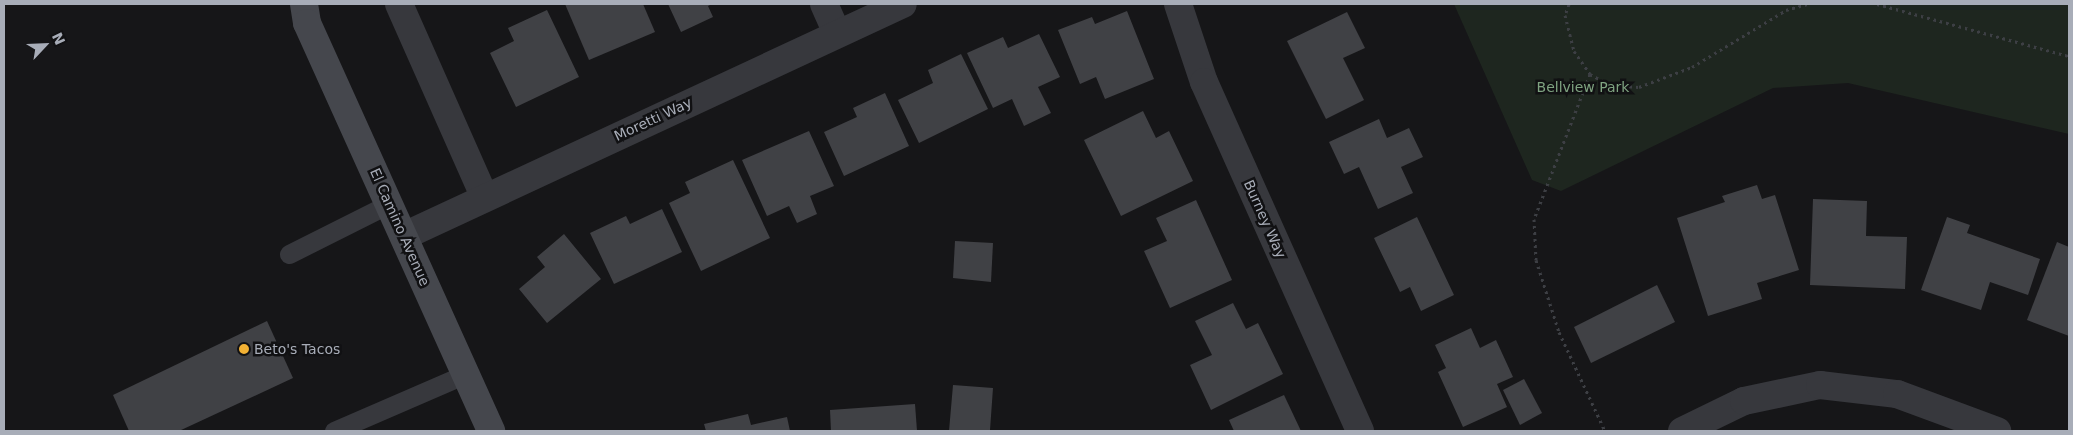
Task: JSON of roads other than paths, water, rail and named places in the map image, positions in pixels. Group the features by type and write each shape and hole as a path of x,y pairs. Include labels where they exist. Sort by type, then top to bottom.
{"main road":[{"name":"El Camino Avenue","path":"289,4 306,13 491,431"}],"street":[{"path":"399,4 485,198"},
{"path":"824,4 838,33"},
{"name":"Moretti Way","path":"404,236 903,4"},
{"name":"Burney Way","path":"1178,4 1204,82 1360,431"},
{"path":"1682,431 1744,401 1820,386 1898,394 1997,431"}],"lane":[{"path":"288,254 389,204"},
{"path":"334,431 466,374"}],"place":[{"name":"Beto's Tacos","path":"244,349"}],"park label":[{"name":"Bellview Park","path":"1583,87"}]}
